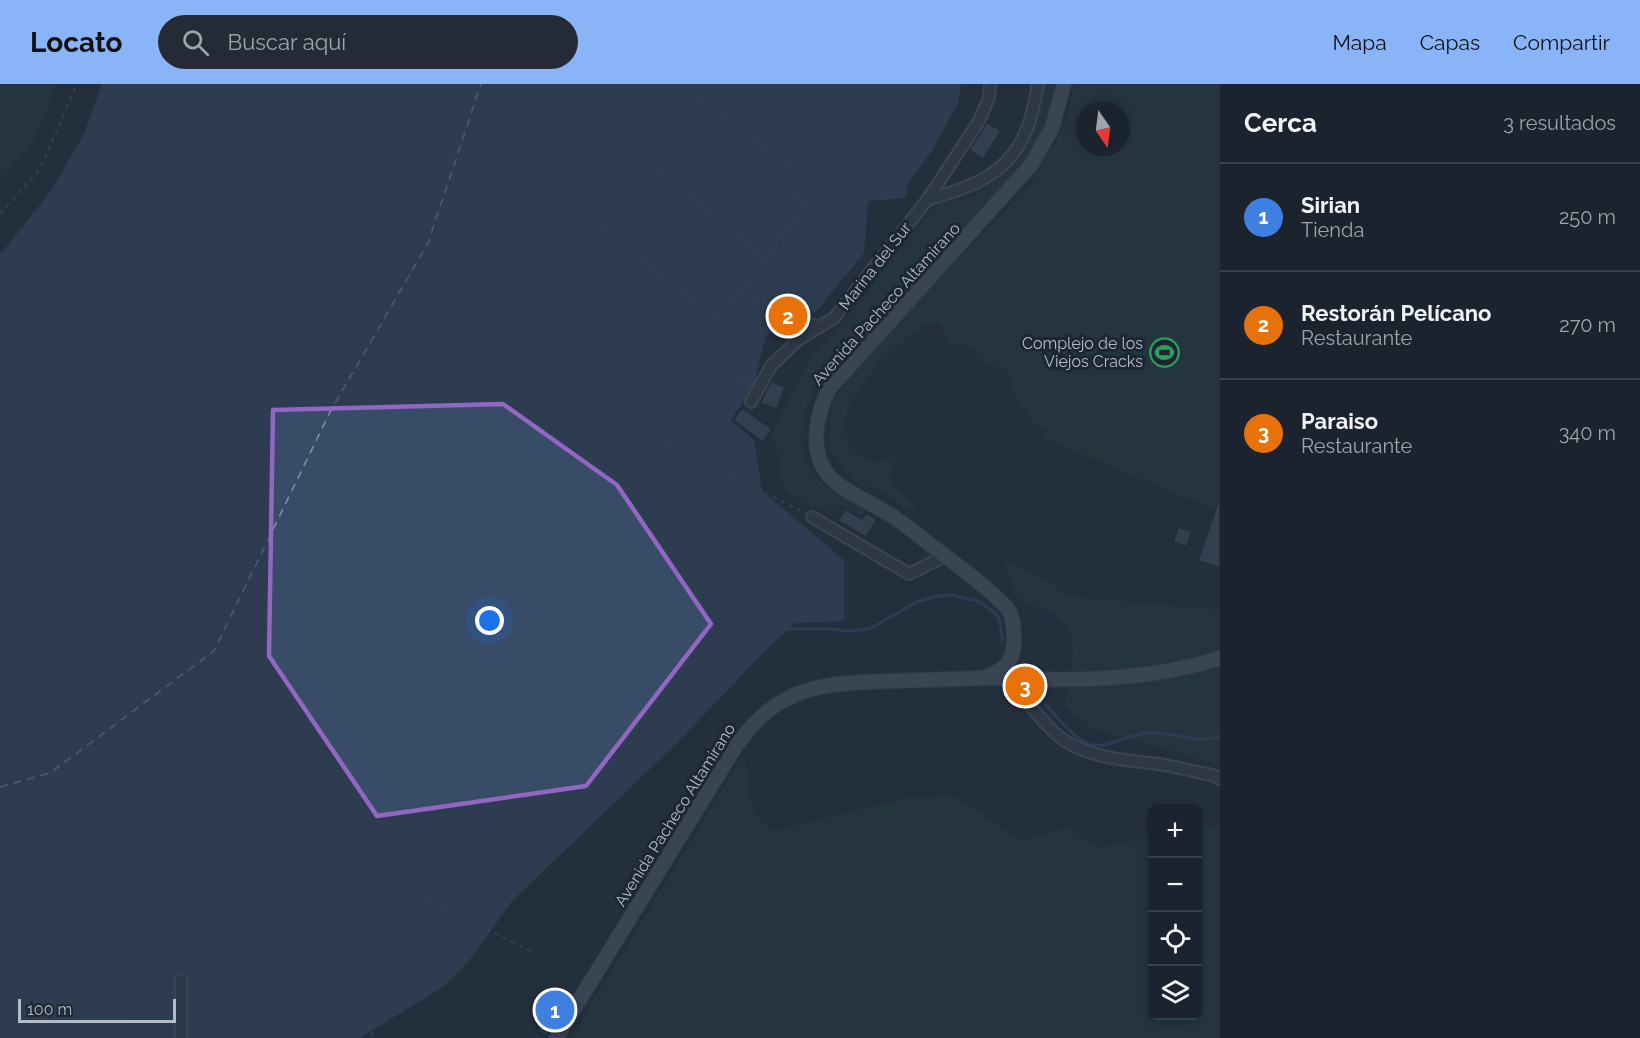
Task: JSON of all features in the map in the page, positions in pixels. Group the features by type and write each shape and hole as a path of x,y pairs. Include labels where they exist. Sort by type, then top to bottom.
{"main road":[{"name":"Avenida Pacheco Altamirano","path":"555,1038 734,749 750,728 770,710 792,696 829,684 985,678 1002,670 1011,657 1014,648 1012,619 1005,606 894,517 832,480 823,467 816,434 819,411 829,389 1030,165 1052,128 1064,84"},
{"path":"985,678 1072,680 1134,675 1193,666 1220,658"}],"street":[{"name":"Marina del Sur","path":"751,402 771,366 798,340 834,318 927,200 980,121 989,98 990,84"},
{"path":"927,200 970,187 1008,162 1029,124 1038,84"},
{"path":"784,317 820,327"},
{"path":"812,517 909,574 945,556"},
{"path":"1009,679 1029,705 1063,740 1089,753 1118,760 1203,773 1220,779"},
{"path":"181,980 182,1038"}],"path":[{"path":"0,214 40,169 77,84"},
{"path":"597,224 718,320 807,204 791,192 803,176 693,94"},
{"path":"637,152 765,258"},
{"path":"742,286 784,317"},
{"path":"736,378 754,385"},
{"path":"597,406 812,517"},
{"path":"422,897 531,951"},
{"path":"364,997 373,1038"},
{"path":"132,1018 182,1018"}],"highlighted area":[{"path":"503,404 617,485 711,624 586,786 377,816 269,656 273,410"}],"green space":[{"path":"0,84 57,84 36,138 0,180"},
{"path":"1042,84 1057,84 1046,124 1028,161 821,378 809,401 804,415 801,442 808,467 822,482 864,509 862,516 842,506 834,513 802,502 786,490 778,475 777,449 774,441 776,423 813,353 841,325 933,208 941,203 979,193 1012,165 1021,154 1034,129 1039,112"},
{"path":"1074,84 1220,84 1220,512 1043,438 1047,431 1034,423 1017,401 1014,386 1006,370 982,363 972,348 948,341 940,322 925,325 880,362 850,403 844,425 850,447 872,463 896,457 890,480 914,505 913,513 881,491 856,483 828,446 833,400 872,348 1031,186 1037,169 1056,141 1067,116"},
{"path":"1003,561 1046,580 1069,596 1220,610 1220,763 1211,763 1092,729 1064,706 1073,654 1072,640 1067,627 1057,617 1042,609 1020,603"},
{"path":"743,755 753,811 772,831 908,798 955,796 1022,841 1068,827 1095,847 1134,841 1148,836 1148,1020 1202,1020 1202,827 1220,825 1220,1038 571,1038"}],"water":[{"path":"102,84 961,84 958,103 932,151 908,183 906,198 868,201 864,253 815,313 784,317 765,338 754,385 731,420 754,440 762,491 844,560 844,621 795,623 676,744 512,901 472,957 446,985 360,1038 0,1038 0,255 51,191 84,134"}],"building":[{"path":"987,122 1001,131 983,159 969,150"},
{"path":"771,381 785,387 777,409 760,403"},
{"path":"742,408 772,429 763,442 733,420"},
{"path":"1218,502 1220,502 1220,568 1198,561"},
{"path":"845,509 862,519 866,513 877,519 866,537 838,521"},
{"path":"1178,527 1192,531 1187,547 1173,542"},
{"path":"554,1001 564,1006 546,1036 537,1031"}],"waterway":[{"path":"789,629 847,631 869,629 919,601 952,595 978,601 995,613 999,618 1003,641"},
{"path":"1045,704 1066,727 1089,744 1103,745 1147,733 1202,739 1220,737"}],"ferry route":[{"path":"0,787 50,773 214,651 330,412 428,243 481,84"}],"place":[{"name":"Restorán Pelícano","path":"788,316"},
{"name":"Complejo de los Viejos Cracks","path":"1164,352"},
{"name":"Paraiso","path":"1025,686"},
{"name":"Sirian","path":"555,1010"}]}
